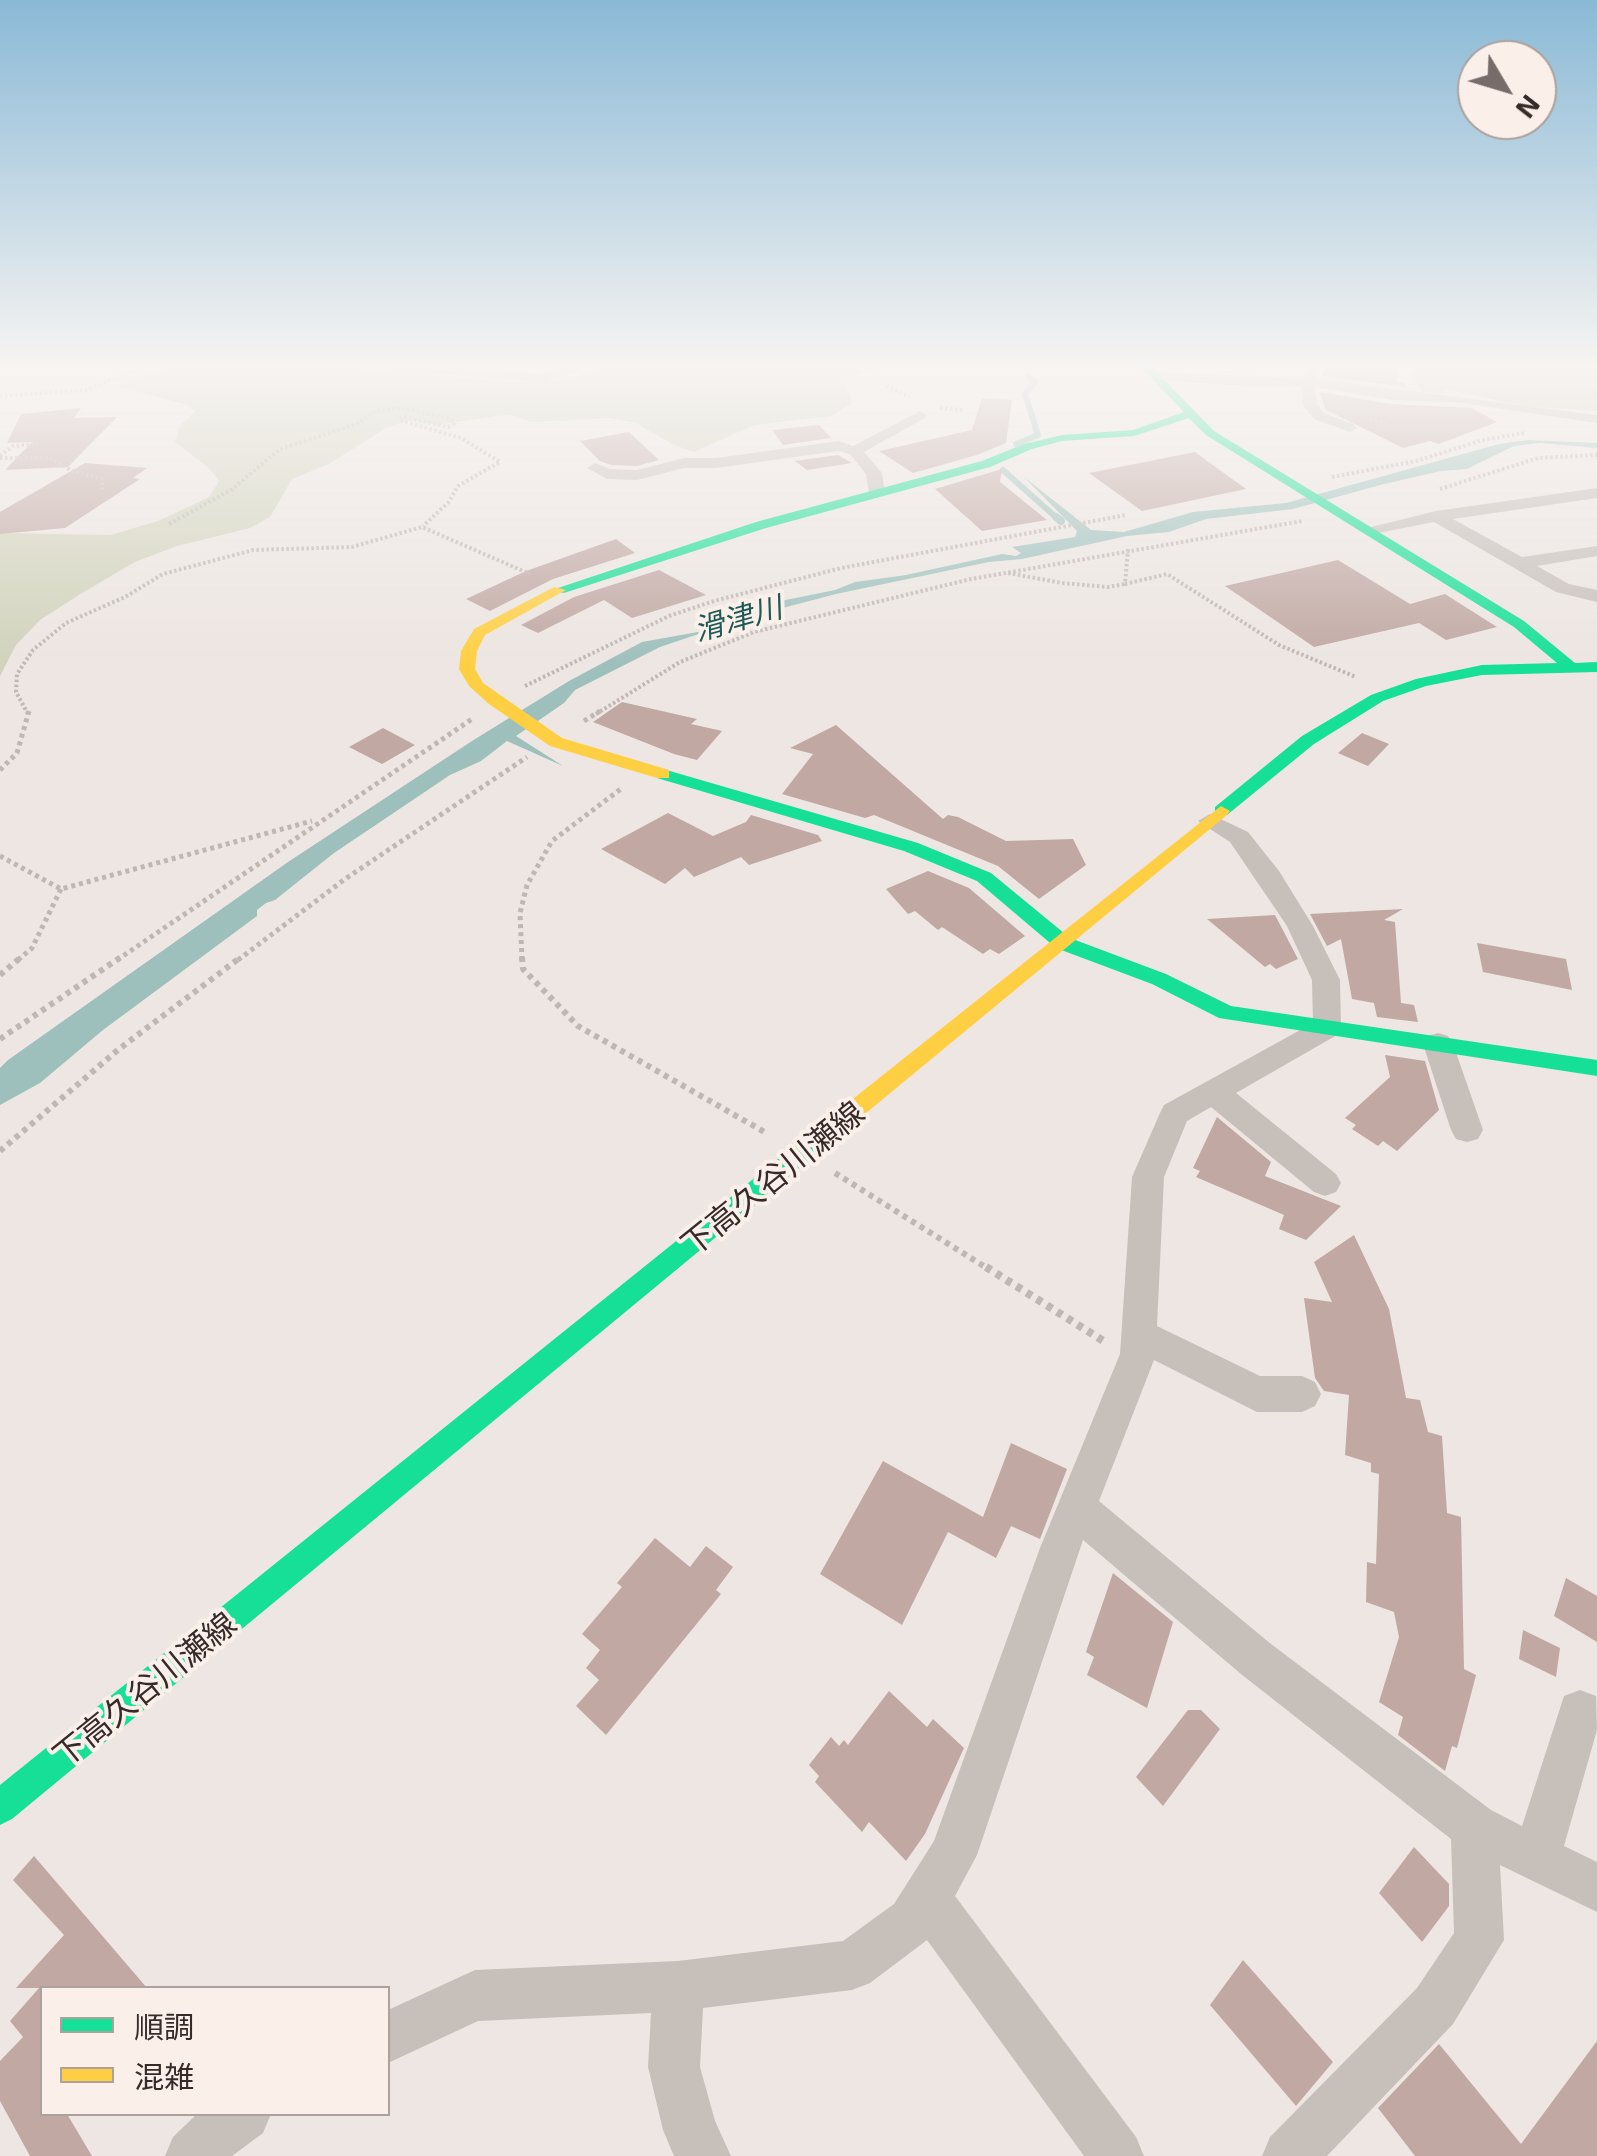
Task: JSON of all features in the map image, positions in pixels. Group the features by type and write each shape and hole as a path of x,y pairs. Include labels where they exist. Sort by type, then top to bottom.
{"street":[{"path":"595,468 608,474 636,475 678,465"},
{"path":"867,465 874,472 876,493"},
{"path":"984,465 876,493 564,588 479,632 469,651 467,669 477,686 551,738 644,769 787,807 930,854 984,877 1064,943 1159,979 1226,1012 1597,1068"},
{"path":"1260,465 1519,624 1571,667"},
{"path":"1368,530 1597,493"},
{"path":"1436,516 1563,588 1597,596"},
{"path":"1519,563 1597,551"},
{"name":"下高久谷川瀬線","path":"0,1807 1341,718 1394,692 1482,670 1597,667"},
{"path":"1210,821 1239,838 1270,877 1300,926 1326,980 1327,1028"},
{"path":"390,2036 475,1996 678,1986 852,1965 911,1921 953,1855 1137,1348 1148,1178 1175,1112 1327,1028"},
{"path":"1438,1044 1467,1130"},
{"path":"1213,1091 1325,1183"},
{"path":"1137,1348 1257,1394 1302,1394"},
{"path":"1076,1508 1256,1658 1474,1827 1597,1888"},
{"path":"1536,1858 1580,1712"},
{"path":"1289,2156 1435,2006 1479,1940 1474,1827"},
{"path":"926,1897 1117,2156"},
{"path":"678,1986 674,2067 690,2130 704,2156"},
{"path":"192,2156 228,2122 240,2116"}],"path":[{"path":"61,465 102,479 103,492"},
{"path":"169,524 231,490 261,465"},
{"path":"0,770 17,753 29,711 16,692 17,674 33,650 66,623 171,571 253,550 352,546 422,527 448,503 458,486 495,465"},
{"path":"1294,486 1398,465"},
{"path":"1428,492 1517,465"},
{"path":"422,527 564,588"},
{"path":"1125,584 1128,549"},
{"path":"1004,572 1108,587 1167,574 1279,645 1394,692"},
{"path":"644,769 600,809 552,841 527,886 520,913 523,968 578,1026 1137,1348"},
{"path":"0,856 61,889 323,818"},
{"path":"0,975 32,948 61,889"}],"green space":[{"path":"205,465 327,465 292,479 270,517 250,528 177,546 135,562 40,620 16,645 0,676 0,533 111,535 158,521 209,497 219,481"}],"water":[{"name":"滑津川","path":"1425,465 1476,465 1293,509 1206,519 1169,532 1127,536 836,594 752,616 660,647 575,690 564,703 516,736 563,766 507,741 481,761 450,775 266,903 257,910 257,916 103,1030 40,1083 0,1105 0,1068 8,1060 288,862 472,741 569,681 642,642 709,630 741,609 835,590 855,582 1002,554 1016,556 1021,553 1012,547 1075,537 1077,531 1024,477 1091,530 1124,532 1193,512 1286,503"}],"building":[{"path":"10,465 70,465 68,467 5,470"},
{"path":"82,465 147,468 133,478 140,479 65,528 0,534 0,512"},
{"path":"800,465 842,465 807,470"},
{"path":"900,465 943,465 913,473"},
{"path":"1131,465 1212,465 1246,489 1142,511 1089,473"},
{"path":"1002,469 1000,482 1047,520 982,531 935,489"},
{"path":"616,539 635,553 553,579 490,611 466,599 526,571"},
{"path":"1338,560 1410,604 1445,594 1497,627 1446,640 1419,623 1314,647 1225,586"},
{"path":"659,570 706,595 632,618 604,600 538,633 521,625 574,597"},
{"path":"622,702 697,719 691,724 722,731 697,760 674,754 593,722"},
{"path":"836,725 943,819 948,815 958,817 1006,841 1073,839 1086,865 1039,899 998,866 874,815 865,818 782,794 813,754 790,748"},
{"path":"383,728 415,745 382,764 349,747"},
{"path":"1362,733 1389,744 1368,766 1338,753"},
{"path":"668,813 713,836 746,822 751,815 818,835 822,841 749,865 741,857 694,877 685,868 665,884 601,849"},
{"path":"928,871 969,888 1025,936 999,954 990,949 983,954 942,927 938,930 915,911 908,914 886,889"},
{"path":"1403,909 1384,920 1395,922 1401,1003 1414,1005 1418,1022 1377,1017 1374,1003 1352,999 1341,939 1327,946 1310,914"},
{"path":"1275,915 1298,959 1276,969 1270,964 1265,967 1207,919"},
{"path":"1477,943 1566,959 1572,990 1483,972"},
{"path":"1385,1055 1425,1061 1439,1110 1397,1151 1383,1141 1378,1146 1352,1129 1356,1125 1345,1118 1390,1077"},
{"path":"1217,1117 1271,1162 1265,1176 1341,1206 1306,1240 1279,1229 1284,1215 1196,1177 1200,1171 1193,1168"},
{"path":"1354,1235 1389,1309 1406,1398 1420,1400 1428,1432 1442,1436 1447,1513 1461,1517 1464,1669 1476,1675 1457,1748 1452,1746 1445,1771 1398,1735 1403,1717 1379,1702 1399,1637 1394,1612 1366,1602 1367,1562 1376,1564 1379,1474 1371,1472 1371,1463 1345,1455 1349,1395 1324,1391 1315,1378 1304,1298 1332,1302 1314,1262"},
{"path":"1011,1443 1067,1469 1040,1539 1011,1526 996,1558 948,1532 902,1625 820,1574 883,1461 983,1517"},
{"path":"655,1538 690,1567 706,1546 733,1567 716,1590 721,1594 606,1735 576,1706 599,1680 586,1668 600,1650 582,1634 622,1587 617,1583"},
{"path":"1113,1573 1173,1622 1147,1708 1087,1675 1094,1657 1086,1652"},
{"path":"1566,1578 1597,1596 1597,1642 1554,1616"},
{"path":"1523,1630 1560,1648 1556,1677 1519,1659"},
{"path":"889,1691 927,1727 933,1719 964,1748 925,1834 906,1861 869,1822 862,1832 815,1782 819,1776 809,1765 831,1737 839,1746 844,1740 848,1745"},
{"path":"1188,1710 1201,1710 1220,1729 1163,1806 1136,1777"},
{"path":"1414,1847 1449,1884 1449,1906 1422,1942 1379,1893"},
{"path":"34,1856 145,1986 40,1986 40,2116 68,2116 92,2156 30,2156 0,2101 0,2061 23,2037 10,2021 39,1988 16,1988 64,1935 13,1880"},
{"path":"1243,1960 1333,2062 1296,2106 1210,2005"},
{"path":"1597,2041 1597,2156 1415,2156 1378,2108 1439,2044 1521,2144"}],"waterway":[{"path":"1003,470 1059,520"},
{"path":"1056,517 1061,521"}],"traffic: fast":[{"path":"559,590 761,525 984,465"},
{"path":"1261,465 1519,624 1571,667"},
{"path":"1221,811 1308,740 1377,698 1422,682 1482,670 1597,667"},
{"path":"663,774 911,847 984,877 1063,943 1159,979 1227,1013 1597,1068"},
{"path":"0,1807 852,1112"}],"traffic: slow":[{"path":"559,590 479,632 469,651 467,669 477,686 495,701 556,742 663,774"},
{"path":"852,1112 1221,811"}]}
